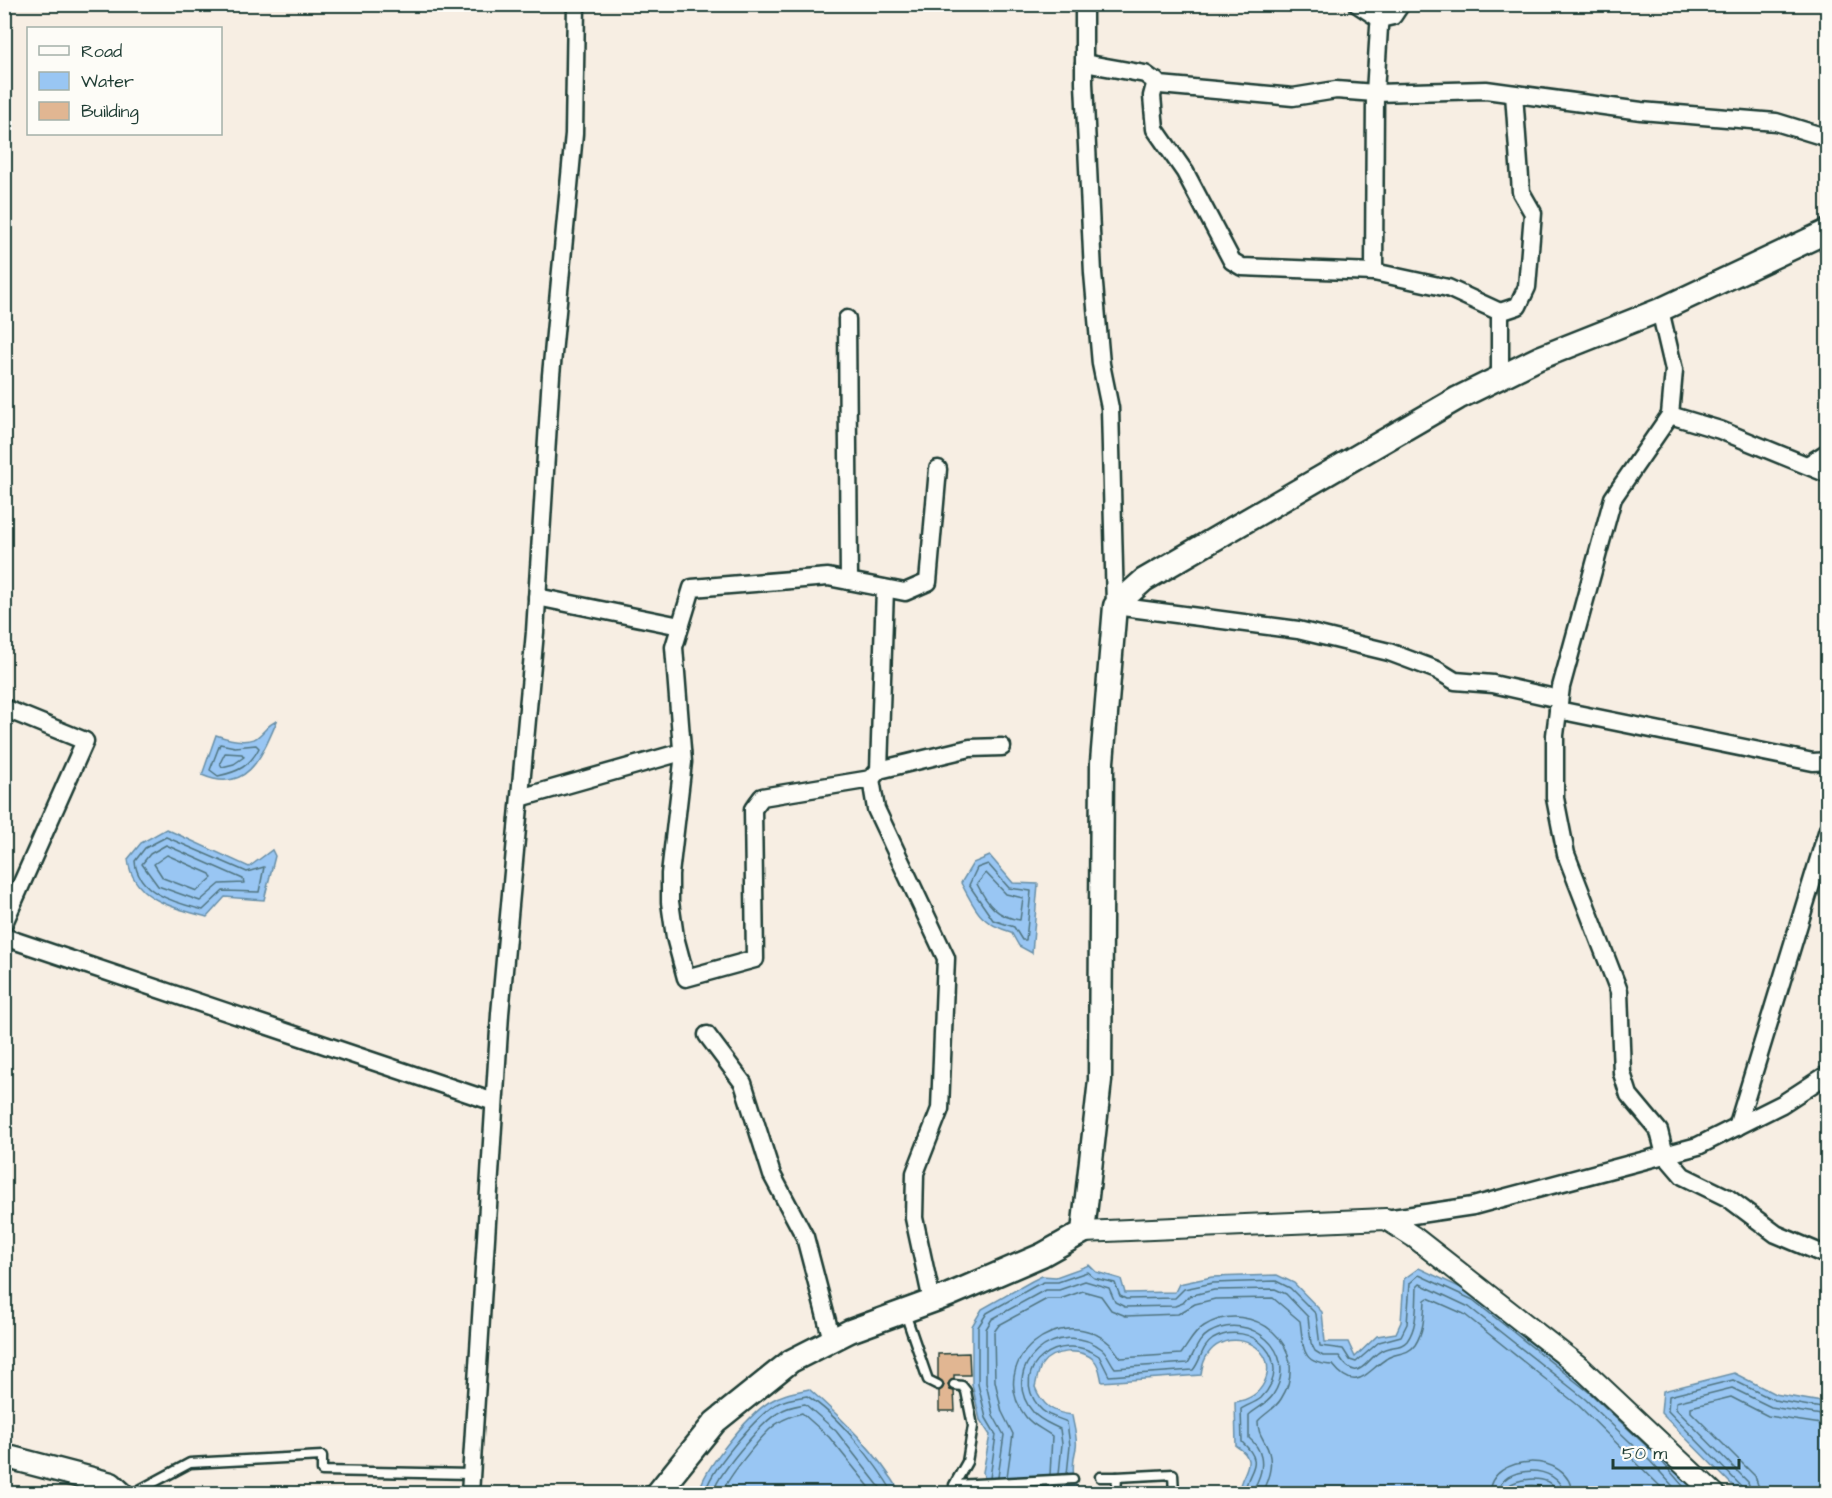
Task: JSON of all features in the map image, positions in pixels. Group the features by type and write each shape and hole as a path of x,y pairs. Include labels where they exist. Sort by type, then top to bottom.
{"main road":[{"path":"657,1494 715,1422 791,1361 832,1340 1042,1255 1083,1232 1100,1080 1102,762 1115,606 1144,580 1448,404 1539,358 1660,310 1827,231"},
{"path":"4,1456 111,1484 122,1494"}],"street":[{"path":"470,1494 494,1102 537,597 551,375 574,134 576,4"},
{"path":"1084,4 1084,63 1093,273 1101,364 1110,408 1115,606 1298,630 1389,652 1437,670 1455,681 1493,684 1559,705 1813,762 1827,761"},
{"path":"1357,4 1380,19 1393,16 1401,4"},
{"path":"1374,272 1374,93 1380,19"},
{"path":"1084,63 1145,74 1160,85 1293,97 1336,90 1374,93 1486,90 1641,111 1776,122 1827,138"},
{"path":"1155,81 1152,96 1155,129 1185,172 1232,261 1242,267 1374,272 1448,288 1500,312 1518,306 1527,286 1533,213 1521,192 1514,94"},
{"path":"1660,310 1674,370 1670,415 1614,498 1559,705 1555,798 1566,854 1619,992 1622,1073 1629,1095 1659,1131 1665,1155 1683,1176 1728,1198 1776,1234 1827,1256"},
{"path":"1500,312 1500,377"},
{"path":"847,319 849,581"},
{"path":"1670,415 1720,430 1809,464 1827,474"},
{"path":"1809,464 1827,452"},
{"path":"938,469 928,582 905,592 828,577 692,588 674,647 682,752 670,874 670,902 675,937 686,978 755,959 753,809 762,797 875,774 970,748 1002,747"},
{"path":"885,588 875,774 876,809 946,958 940,1109 915,1173 914,1218 932,1301"},
{"path":"537,597 680,626"},
{"path":"4,708 85,741 4,923"},
{"path":"520,798 682,752"},
{"path":"1737,1127 1827,829"},
{"path":"4,937 494,1102"},
{"path":"707,1035 743,1083 772,1175 805,1237 832,1340"},
{"path":"1083,1232 1386,1219 1473,1206 1698,1146 1782,1104 1827,1074"},
{"path":"1386,1219 1414,1237 1580,1367 1715,1494"}],"lane":[{"path":"904,1311 928,1380 939,1385"},
{"path":"954,1385 962,1386 966,1391 973,1426 967,1462 954,1485 1069,1480"},
{"path":"132,1494 190,1463 322,1456 322,1471 471,1474"},
{"path":"1100,1477 1173,1474 1174,1494"},
{"path":"1116,1494 1117,1478"}],"water":[{"path":"277,721 259,759 242,776 231,780 218,780 202,775 216,735 235,740 254,739"},
{"path":"166,829 249,867 272,850 275,856 264,900 225,897 207,917 169,906 146,893 131,873 128,859 141,843"},
{"path":"990,856 1013,883 1038,884 1032,953 1019,946 1011,932 985,920 975,908 961,883 973,863"},
{"path":"1089,1265 1096,1272 1121,1279 1125,1293 1175,1292 1179,1284 1212,1277 1277,1275 1294,1283 1322,1312 1325,1342 1348,1342 1355,1357 1377,1336 1396,1333 1401,1322 1404,1279 1419,1268 1476,1295 1594,1389 1661,1452 1698,1493 1553,1493 1548,1489 1531,1485 1508,1494 1239,1493 1248,1463 1244,1452 1236,1446 1235,1402 1259,1391 1268,1368 1264,1355 1255,1346 1243,1341 1229,1341 1216,1346 1206,1357 1201,1375 1102,1382 1098,1365 1088,1356 1075,1352 1053,1355 1042,1364 1035,1387 1041,1399 1049,1407 1072,1415 1076,1440 1073,1471 1079,1493 987,1493 983,1472 990,1435 980,1420 972,1384 972,1326 982,1309 1032,1281 1042,1276 1056,1277"},
{"path":"1734,1373 1775,1394 1827,1403 1827,1463 1819,1493 1740,1493 1661,1413 1663,1391"},
{"path":"809,1389 859,1438 892,1478 901,1493 699,1493 708,1471 750,1418 769,1402 779,1397"}],"building":[{"path":"969,1353 970,1375 954,1375 954,1379 948,1384 950,1390 954,1391 955,1411 939,1411 939,1391 944,1385 938,1378 938,1354"}]}
